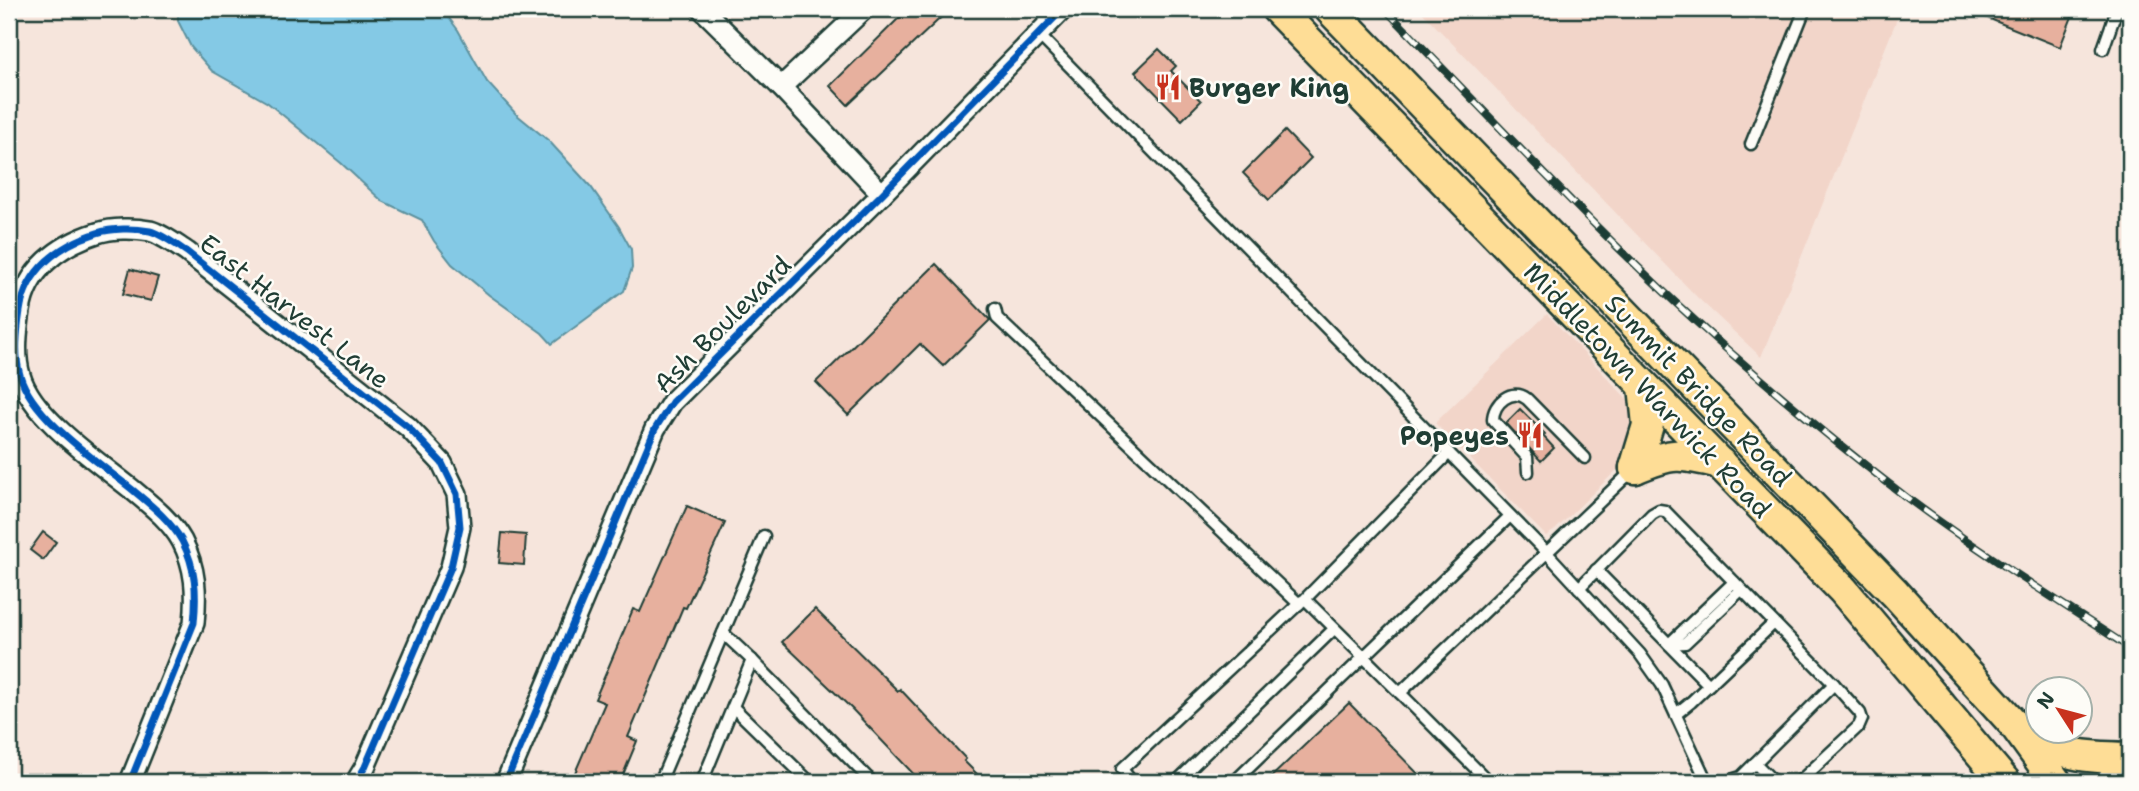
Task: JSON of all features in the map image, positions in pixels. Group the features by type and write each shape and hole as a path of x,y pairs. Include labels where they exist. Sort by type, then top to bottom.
{"main road":[{"name":"Middletown Warwick Road","path":"1277,9 1843,590 2005,782"},
{"name":"Summit Bridge Road","path":"1330,9 1895,593 2014,724 2056,782"},
{"path":"1634,468 1648,425 1644,386"},
{"path":"1634,468 1674,454 1720,463"},
{"path":"2014,724 2062,752 2090,757 2130,758"},
{"path":"1975,747 1994,782"}],"street":[{"path":"702,9 781,87 882,194"},
{"path":"781,87 864,9"},
{"name":"Ash Boulevard","path":"506,782 654,429 672,401 882,194 1063,9"},
{"name":"East Harvest Lane","path":"130,782 194,623 197,598 194,568 181,540 162,513 63,433 37,408 20,375 16,337 22,298 41,265 73,240 107,230 151,231 187,252 408,427 442,463 457,494 460,527 452,567 365,767 356,782"},
{"path":"2103,782 2130,768"}],"lane":[{"path":"1751,144 1805,9"},
{"path":"2103,49 2117,9"},
{"path":"1038,34 1547,553 1640,654 1662,685 1707,782"},
{"path":"995,309 997,318 1365,658 1489,782"},
{"path":"1528,472 1527,457 1493,420 1496,408 1506,398 1515,394 1527,399 1585,458"},
{"path":"1132,782 1122,769 1302,602 1449,453"},
{"path":"1401,693 1634,468"},
{"path":"1579,588 1652,514 1659,510 1665,511 1860,713 1862,719 1859,726 1799,782"},
{"path":"1234,782 1510,516"},
{"path":"660,782 764,536"},
{"path":"1596,570 1709,685"},
{"path":"1669,644 1685,643 1738,586"},
{"path":"1676,714 1774,623"},
{"path":"1176,782 1334,629"},
{"path":"723,634 872,782"},
{"path":"702,782 752,660"},
{"path":"1725,782 1741,777 1834,684"},
{"path":"733,707 810,782"},
{"path":"1755,763 1774,782"}],"shaded area":[{"path":"1419,9 1901,9 1761,357 1698,298"},
{"path":"1547,314 1636,411 1629,458 1546,536 1435,423"}],"water":[{"path":"178,9 442,9 458,30 487,82 516,114 549,141 591,187 619,227 631,249 632,268 624,291 552,344 542,333 452,264 422,220 382,201 268,103 212,71 191,47 178,21"}],"building":[{"path":"908,9 950,9 848,105 830,86"},
{"path":"1965,9 2075,9 2060,47"},
{"name":"Burger King","path":"1159,49 1176,66 1171,71 1201,101 1182,120 1135,72"},
{"path":"1285,131 1311,158 1269,200 1243,173"},
{"path":"936,264 990,320 943,366 920,344 848,415 816,382"},
{"path":"130,269 158,277 151,301 123,294"},
{"name":"Popeyes","path":"1520,409 1545,434 1543,436 1554,448 1541,461 1506,423"},
{"path":"687,506 725,523 686,608 683,607 628,737 637,741 620,782 571,782 605,703 595,699 633,609 640,612"},
{"path":"43,532 56,542 43,560 30,550"},
{"path":"502,533 526,535 524,565 499,563"},
{"path":"815,609 898,691 900,689 985,782 921,782 852,709 782,642"},
{"path":"1349,703 1426,782 1266,782"}],"railway":[{"path":"1385,9 1554,184 1685,311 1773,389 1933,517 2130,648"}],"cycle path":[{"path":"506,782 655,429 672,402 882,194 1063,9"},
{"path":"130,782 194,623 193,571 182,541 172,526 134,491 69,439 38,407 20,375 17,351 23,296 37,271 70,244 97,233 123,229 155,232 187,252 408,427 442,463 457,494 460,527 451,567 365,767 356,782"}],"place":[{"name":"Burger King","path":"1168,87"},
{"name":"Popeyes","path":"1530,435"}]}
